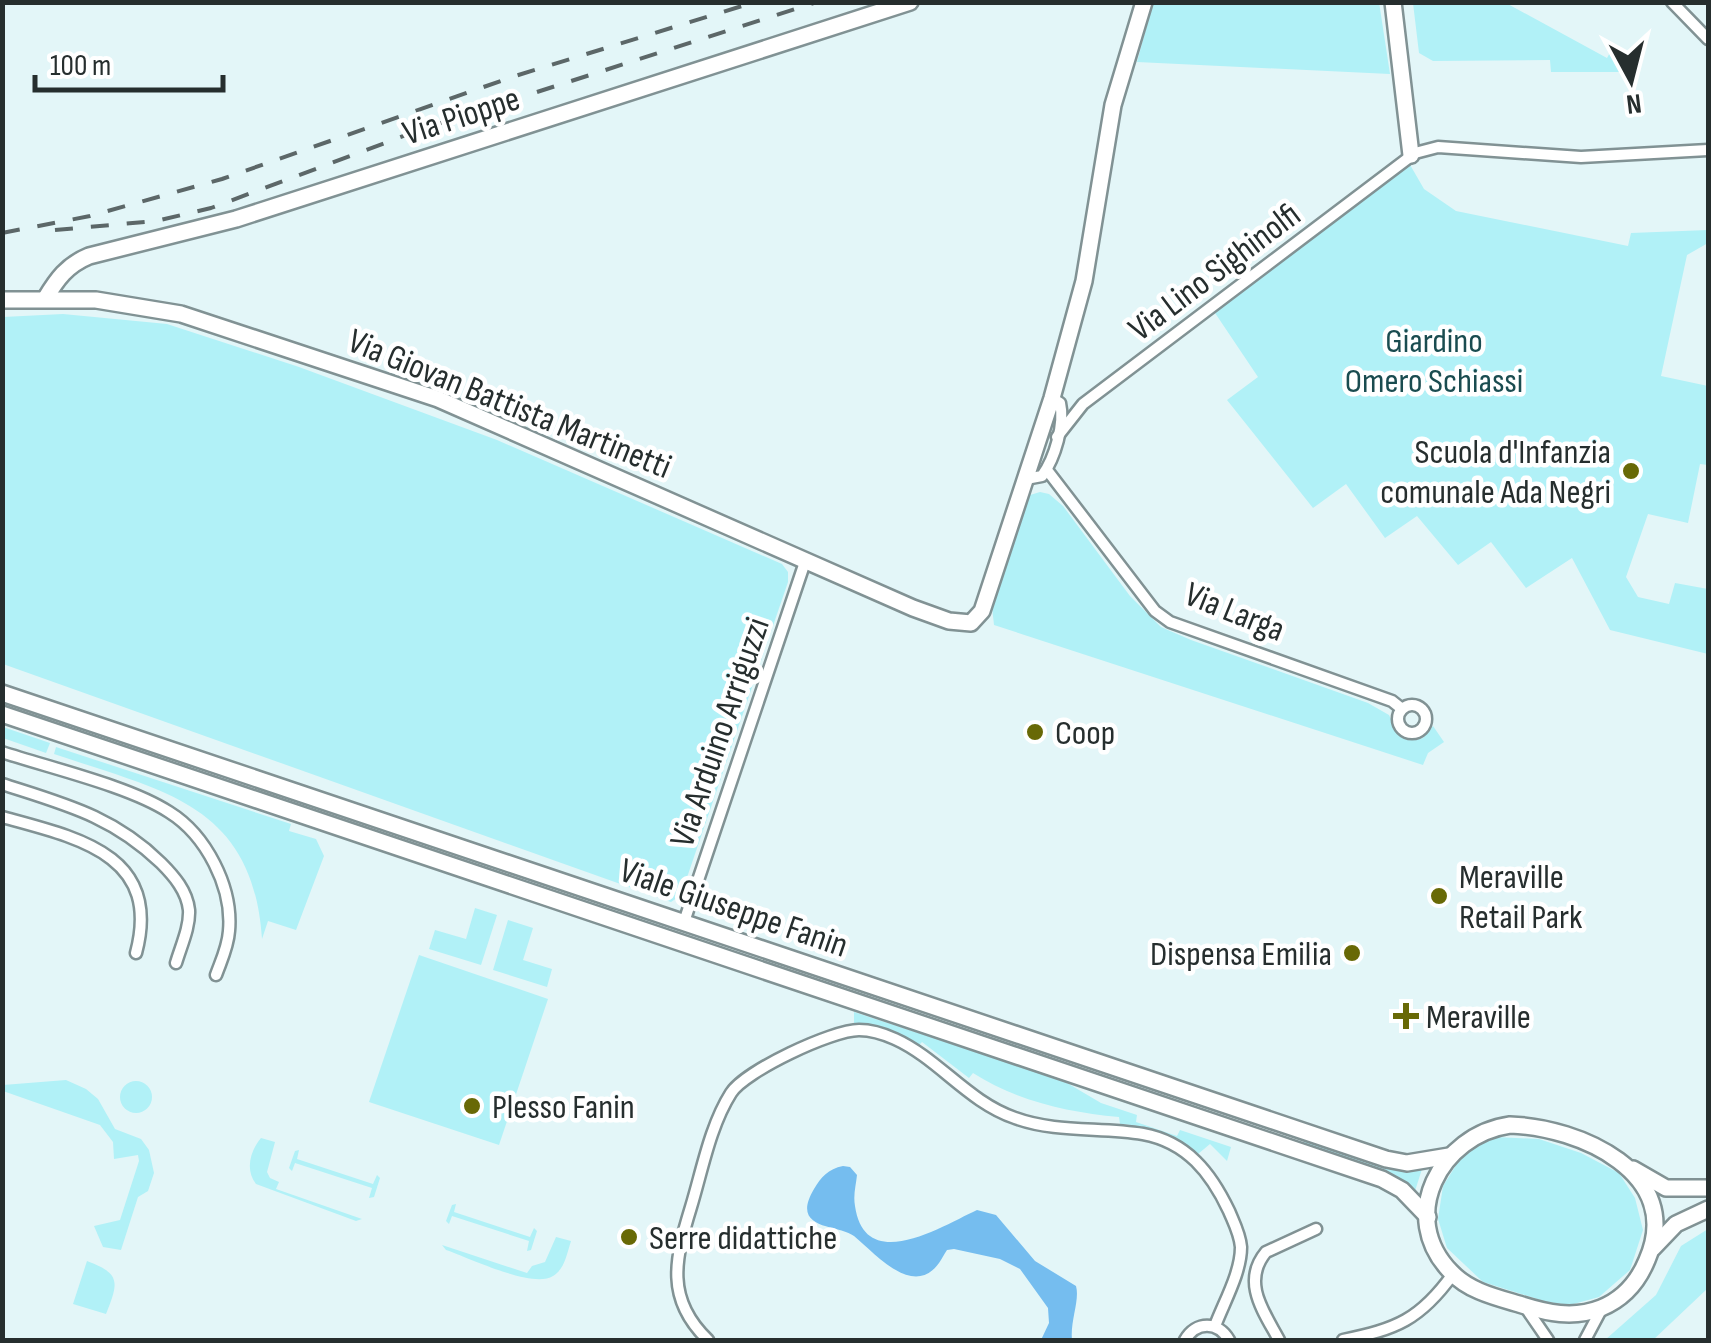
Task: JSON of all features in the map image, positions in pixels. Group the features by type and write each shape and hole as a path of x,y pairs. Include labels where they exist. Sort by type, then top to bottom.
{"main road":[{"name":"Via Pioppe","path":"45,299 59,276 74,262 89,256 236,220 910,2"},
{"path":"1026,479 1084,282 1113,105 1144,2"},
{"path":"1394,2 1411,155"},
{"name":"Via Giovan Battista Martinetti","path":"2,300 96,300 181,314 438,399 948,621 966,624 977,619 982,611 1026,479"},
{"name":"Viale Giuseppe Fanin","path":"2,693 1386,1159 1408,1163 1448,1156"},
{"name":"Viale Giuseppe Fanin","path":"2,714 1382,1179 1402,1190 1428,1217"},
{"path":"1708,1188 1666,1188 1596,1145 1526,1125 1490,1129 1464,1142 1448,1156 1433,1183 1428,1217 1435,1250 1453,1274 1478,1291 1524,1306 1572,1315 1602,1308 1631,1287 1651,1251 1676,1224 1708,1210"},
{"path":"1629,1168 1650,1203 1654,1233 1651,1251"}],"street":[{"path":"1672,2 1708,38"},
{"path":"1411,155 1438,148 1580,156 1708,150"},
{"name":"Via Lino Sighinolfi","path":"1057,437 1083,404 1411,155"},
{"path":"1026,479 1042,476 1057,437 1063,416 1060,403 1052,398"},
{"name":"Via Larga","path":"1046,470 1156,611 1170,622 1392,701 1402,708"},
{"name":"Via Arduino Arriguzzi","path":"684,922 806,559"},
{"path":"2,752 134,796 168,810 187,825 216,868 229,913 226,947 216,975"},
{"path":"2,784 102,818 124,831 167,869 182,888 189,910 176,963"},
{"path":"350,830 356,812"},
{"path":"2,817 71,839 110,857 124,869 142,901 143,926 136,953"},
{"path":"708,1340 681,1300 676,1262 729,1096 744,1080 768,1067 824,1040 862,1030 899,1041 977,1101 1014,1118 1058,1128 1144,1134 1191,1156 1216,1182 1239,1236 1237,1268 1215,1326"},
{"path":"1279,1340 1254,1290 1261,1258 1316,1229"},
{"path":"1343,1340 1388,1331 1407,1322 1424,1310 1453,1274"},
{"path":"1524,1306 1548,1340"},
{"path":"1585,1340 1602,1308"},
{"path":"1185,1340 1200,1326 1215,1326 1230,1340"}],"green space":[{"path":"1379,2 1390,74 1137,62 1153,3"},
{"path":"1413,3 1506,3 1607,58 1612,49 1632,60 1636,72 1551,72 1550,60 1433,61 1419,53"},
{"name":"Giardino Omero Schiassi","path":"1409,163 1424,189 1456,211 1628,246 1631,233 1708,230 1708,243 1687,255 1661,376 1708,386 1708,465 1700,464 1688,523 1648,514 1626,577 1638,597 1669,604 1675,583 1708,589 1708,654 1610,630 1572,558 1526,588 1491,542 1458,565 1417,516 1385,538 1346,484 1313,508 1227,400 1258,377 1209,304"},
{"path":"63,314 167,324 299,367 497,440 782,564 788,572 788,582 681,895 671,902 3,664 3,317"},
{"path":"1040,492 1063,506 1130,596 1161,627 1368,703 1389,715 1398,735 1414,740 1423,738 1433,726 1444,742 1428,753 1423,765 994,625 992,607 1030,495"},
{"path":"3,727 50,743 46,753 3,738"},
{"path":"56,747 291,824 289,831 316,839 324,856 296,930 268,921 262,939 255,894 241,858 221,830 195,809 131,779 54,754"},
{"path":"475,908 497,915 481,965 429,949 435,930 466,939"},
{"path":"508,920 533,928 523,960 552,969 547,987 493,970"},
{"path":"419,955 548,999 499,1145 369,1102"},
{"path":"854,1012 1062,1080 1101,1103 1137,1115 1136,1122 1177,1136 1180,1130 1231,1147 1227,1161 1210,1144 1198,1154 1161,1133 1120,1124 1119,1117 1043,1104 973,1073 969,1078 922,1042 917,1047 887,1031 854,1025"},
{"path":"66,1080 98,1099 115,1129 141,1139 149,1150 154,1173 148,1191 138,1197 121,1250 103,1247 94,1226 120,1220 138,1155 114,1159 113,1142 100,1125 3,1091 3,1085"},
{"path":"136,1081 147,1086 152,1097 147,1108 136,1113 125,1108 120,1097 125,1086"},
{"path":"1495,1137 1539,1139 1581,1153 1619,1173 1635,1198 1643,1230 1630,1270 1599,1297 1570,1305 1483,1282 1447,1248 1438,1219 1443,1186 1463,1154"},
{"path":"261,1138 275,1142 267,1172 279,1182 276,1189 362,1219 356,1221 256,1184 250,1161"},
{"path":"1305,1139 1402,1170 1422,1169 1415,1191 1391,1173 1303,1143"},
{"path":"299,1150 297,1159 373,1184 377,1175 380,1178 374,1197 369,1198 372,1188 295,1163 292,1171 289,1168 295,1151"},
{"path":"456,1204 454,1212 530,1237 534,1228 537,1231 531,1250 527,1251 529,1241 452,1216 449,1224 446,1221"},
{"path":"1708,1229 1708,1288 1653,1340 1605,1340 1656,1295 1681,1246"},
{"path":"556,1237 571,1241 567,1256 557,1273 543,1279 501,1271 442,1245 527,1273 532,1266 545,1262"},
{"path":"87,1261 112,1275 113,1294 106,1314 73,1304"}],"shaded area":[{"path":"843,1166 857,1175 855,1206 862,1227 874,1238 889,1242 907,1240 977,1210 996,1215 1035,1261 1076,1286 1072,1340 1041,1340 1049,1323 1048,1308 1020,1269 1000,1259 947,1250 929,1273 906,1275 883,1262 854,1236 812,1219 808,1203 814,1189 825,1174"}],"railway":[{"path":"2,233 90,216 222,179 512,77 755,2"},
{"path":"55,230 156,221 211,208 425,128 817,2"}],"place":[{"name":"Scuola d'Infanzia comunale Ada Negri","path":"1631,471"},
{"name":"Coop","path":"1035,732"},
{"name":"Meraville Retail Park","path":"1439,896"},
{"name":"Dispensa Emilia","path":"1352,953"},
{"name":"Meraville","path":"1406,1016"},
{"name":"Plesso Fanin","path":"472,1106"},
{"name":"Serre didattiche","path":"629,1237"}]}
